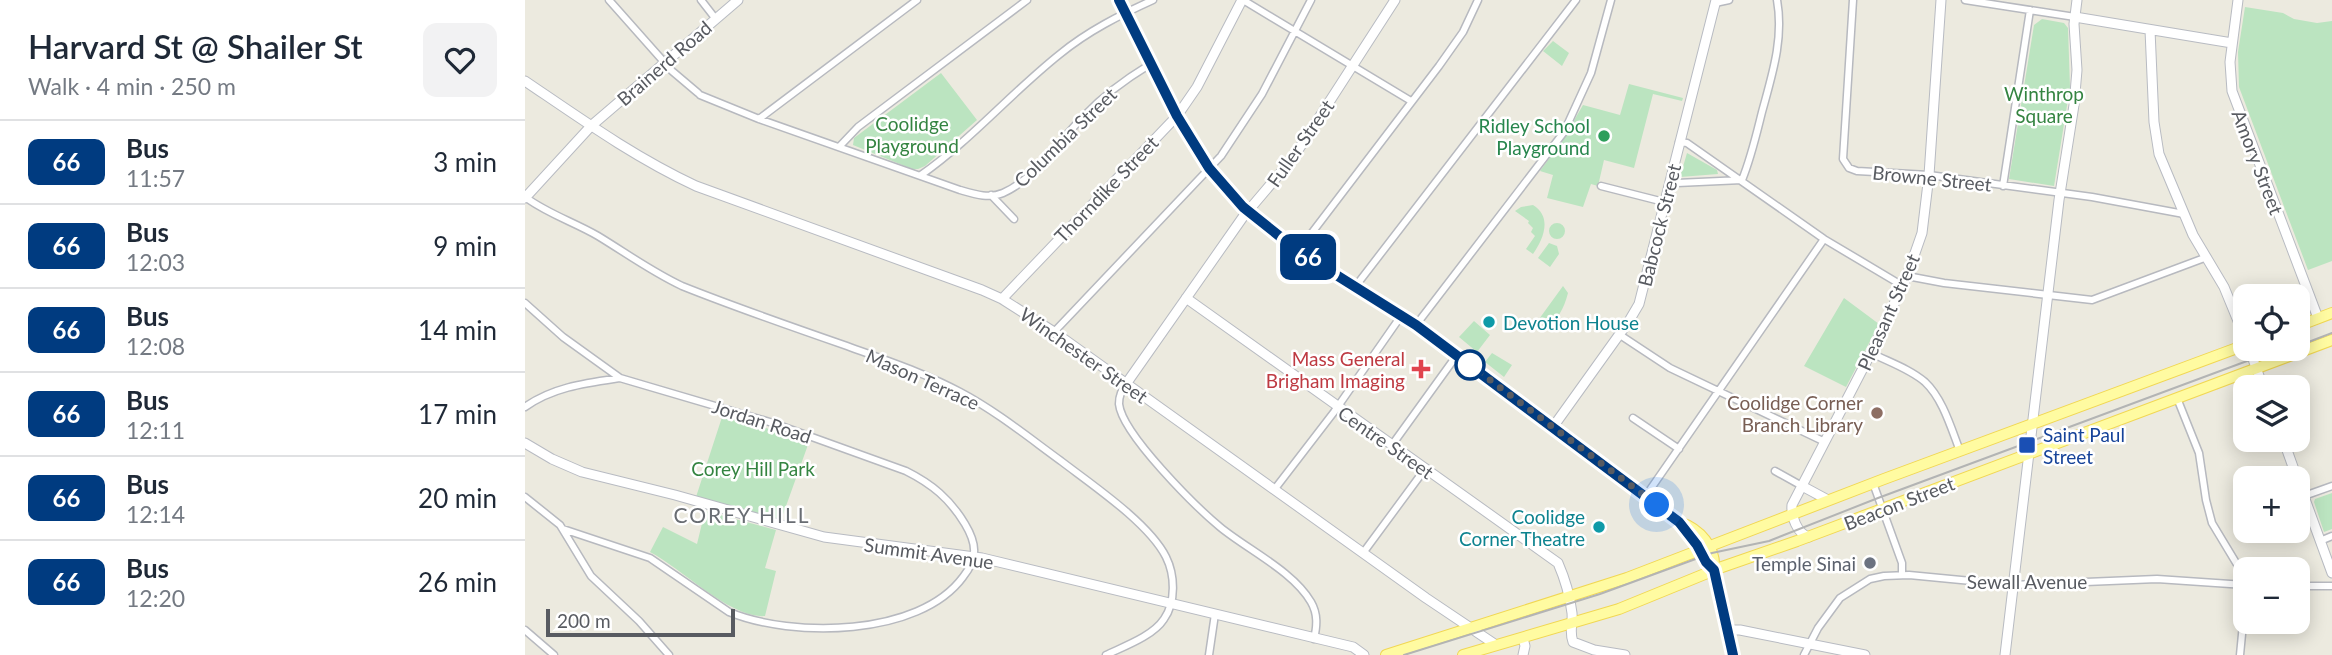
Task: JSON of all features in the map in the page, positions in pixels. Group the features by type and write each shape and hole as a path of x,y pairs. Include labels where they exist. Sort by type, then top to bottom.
{"main road":[{"path":"1119,0 1149,65 1177,116 1209,168 1248,211 1298,251 1416,325 1457,355 1679,522 1704,548 1706,562 1714,570 1733,655"},
{"path":"2310,321 2332,313"},
{"name":"Beacon Street","path":"1463,655 1635,604 1714,570 1809,537 2332,340"},
{"name":"Beacon Street","path":"1385,655 1569,598 2032,424 2233,352"}],"street":[{"name":"Columbia Street","path":"609,0 664,63 699,94 759,119 975,195 1000,194 1022,180 1107,94 1149,65"},
{"path":"701,0 715,18"},
{"name":"Brainerd Road","path":"525,197 591,127 738,0"},
{"path":"759,119 917,0"},
{"path":"839,147 858,127 1027,0"},
{"path":"921,175 1062,52 1124,12 1153,0"},
{"path":"1243,0 1412,101"},
{"name":"Thorndike Street","path":"1002,299 1177,116 1197,88 1243,0"},
{"path":"1054,332 1209,168 1246,120 1311,0"},
{"name":"Fuller Street","path":"1126,384 1248,211 1293,158 1395,0"},
{"path":"1298,251 1463,32 1478,0"},
{"path":"1355,287 1576,0"},
{"path":"1416,325 1563,132 1591,73 1611,0"},
{"path":"1716,1 1729,0"},
{"path":"1742,180 1774,65 1779,27 1777,0"},
{"name":"Browne Street","path":"1853,0 1843,159 1849,168 1857,171 1929,175 2092,197 2184,214"},
{"name":"Pleasant Street","path":"1793,514 1792,505 1903,286 1924,223 1941,0"},
{"path":"1965,0 2232,43"},
{"path":"2005,655 2077,70 2077,0"},
{"name":"Amory Street","path":"2238,0 2230,62 2232,91 2318,318"},
{"name":"Babcock Street","path":"1553,427 1634,314 1642,293 1716,1"},
{"path":"2003,186 2030,10"},
{"path":"2150,30 2156,142 2193,236 2224,287 2233,309"},
{"name":"Winchester Street","path":"525,80 627,150 696,186 1002,299 1054,332 1363,554 1496,645"},
{"path":"1679,142 1686,143 1742,180 1824,239 1903,286"},
{"path":"1668,187 1677,183 1742,180"},
{"path":"1601,186 1664,202"},
{"path":"991,195 1014,219"},
{"name":"Mason Terrace","path":"525,197 542,209 595,234 659,275 682,286 896,363 960,392 992,411 1099,489 1148,534 1167,558 1173,584 1171,604"},
{"path":"1645,497 1824,239"},
{"path":"1907,276 1925,281 2092,300 2207,257"},
{"name":"Centre Street","path":"1186,298 1558,563 1569,598 1571,625"},
{"name":"Jordan Road","path":"525,303 563,337 620,377 773,423 907,471 940,492 956,509 974,538 973,557"},
{"path":"1274,490 1338,407 1401,316"},
{"path":"1619,335 1664,365 1825,442"},
{"path":"1871,353 1927,384 1945,412 1960,451"},
{"path":"1392,445 1457,355"},
{"path":"2254,361 2259,375"},
{"path":"525,407 546,394 570,386 620,377"},
{"path":"1126,384 1121,393 1120,407 1143,447 1172,481 1221,528 1298,585 1314,608 1317,621 1314,639"},
{"path":"2177,397 2199,453 2212,523 2233,558"},
{"path":"1633,418 1679,449"},
{"name":"Summit Avenue","path":"525,443 582,472 824,537 973,557 1356,649 1364,655"},
{"path":"1363,554 1425,469"},
{"path":"1775,471 1828,500"},
{"path":"1873,483 1902,563 1902,575"},
{"path":"2310,494 2332,485"},
{"path":"525,497 563,529 591,576 639,621 669,655"},
{"path":"2310,513 2332,573"},
{"path":"1793,514 1800,532 1809,537"},
{"path":"563,529 650,558 729,612 753,621 797,628 871,624 926,609 956,587 966,574 973,557"},
{"path":"2320,541 2332,536"},
{"name":"Sewall Avenue","path":"1804,655 1818,628 1840,598 1870,579 1902,575 2013,585 2157,579 2233,583"},
{"path":"2310,586 2332,586"},
{"path":"1106,655 1157,627 1171,604"},
{"path":"1209,655 1215,614"},
{"path":"1571,625 1571,636 1576,645 1625,655"},
{"path":"525,630 554,655"},
{"path":"1728,631 1740,630 1864,655"},
{"path":"2240,655 2242,634"},
{"path":"1523,639 1523,655"},
{"path":"1340,645 1350,655"}],"green space":[{"path":"2245,7 2283,13 2294,19 2317,23 2332,21 2332,261 2308,270 2239,87 2238,52"},
{"name":"Winthrop Square","path":"2042,19 2064,23 2068,28 2070,87 2054,186 2009,179 2034,25"},
{"path":"1553,41 1569,53 1562,66 1543,51"},
{"name":"Coolidge Playground","path":"941,73 977,120 925,166 912,169 853,145 854,138"},
{"name":"Ridley School Playground","path":"1629,84 1683,98 1682,101 1653,94 1634,168 1604,160 1598,186 1591,184 1583,207 1547,198 1553,175 1540,171 1583,105 1620,115"},
{"path":"1687,153 1717,170 1718,174 1680,177"},
{"path":"1533,205 1543,216 1544,229 1533,254 1526,249 1535,236 1531,232 1533,228 1529,221 1515,211"},
{"path":"1557,223 1563,225 1563,237 1557,239 1551,237 1549,231 1551,225"},
{"path":"1549,243 1557,246 1559,254 1550,267 1538,258"},
{"path":"1563,286 1568,293 1556,318 1545,331 1534,326"},
{"path":"1844,298 1879,324 1846,387 1804,366"},
{"path":"1474,321 1490,335 1477,352 1459,337"},
{"path":"1492,353 1512,365 1504,377 1485,362"},
{"name":"Corey Hill Park","path":"723,414 809,442 781,520 696,497"},
{"path":"2332,493 2332,529 2324,532 2314,502 2315,499"},
{"name":"Corey Hill Park","path":"705,511 776,530 765,568 776,571 765,616 737,610 650,552 663,527 697,544"}],"tram line":[{"path":"2310,341 2332,333"},
{"path":"1404,655 1600,594 1712,553 1769,541 2247,361"}],"bus line":[{"name":"66","path":"1119,0 1149,65 1177,116 1209,168 1243,207 1298,251 1416,325 1679,522 1714,570 1733,655"}],"place":[{"name":"Ridley School Playground","path":"1604,136"},
{"name":"Devotion House","path":"1489,322"},
{"name":"Mass General Brigham Imaging","path":"1421,369"},
{"name":"Coolidge Corner Branch Library","path":"1877,413"},
{"name":"Saint Paul Street","path":"2027,445"},
{"name":"Coolidge Corner Theatre","path":"1599,527"},
{"name":"Temple Sinai","path":"1870,563"}],"district":[{"name":"COREY HILL","path":"742,514"}],"route":[{"path":"1470,365 1657,505"}]}
